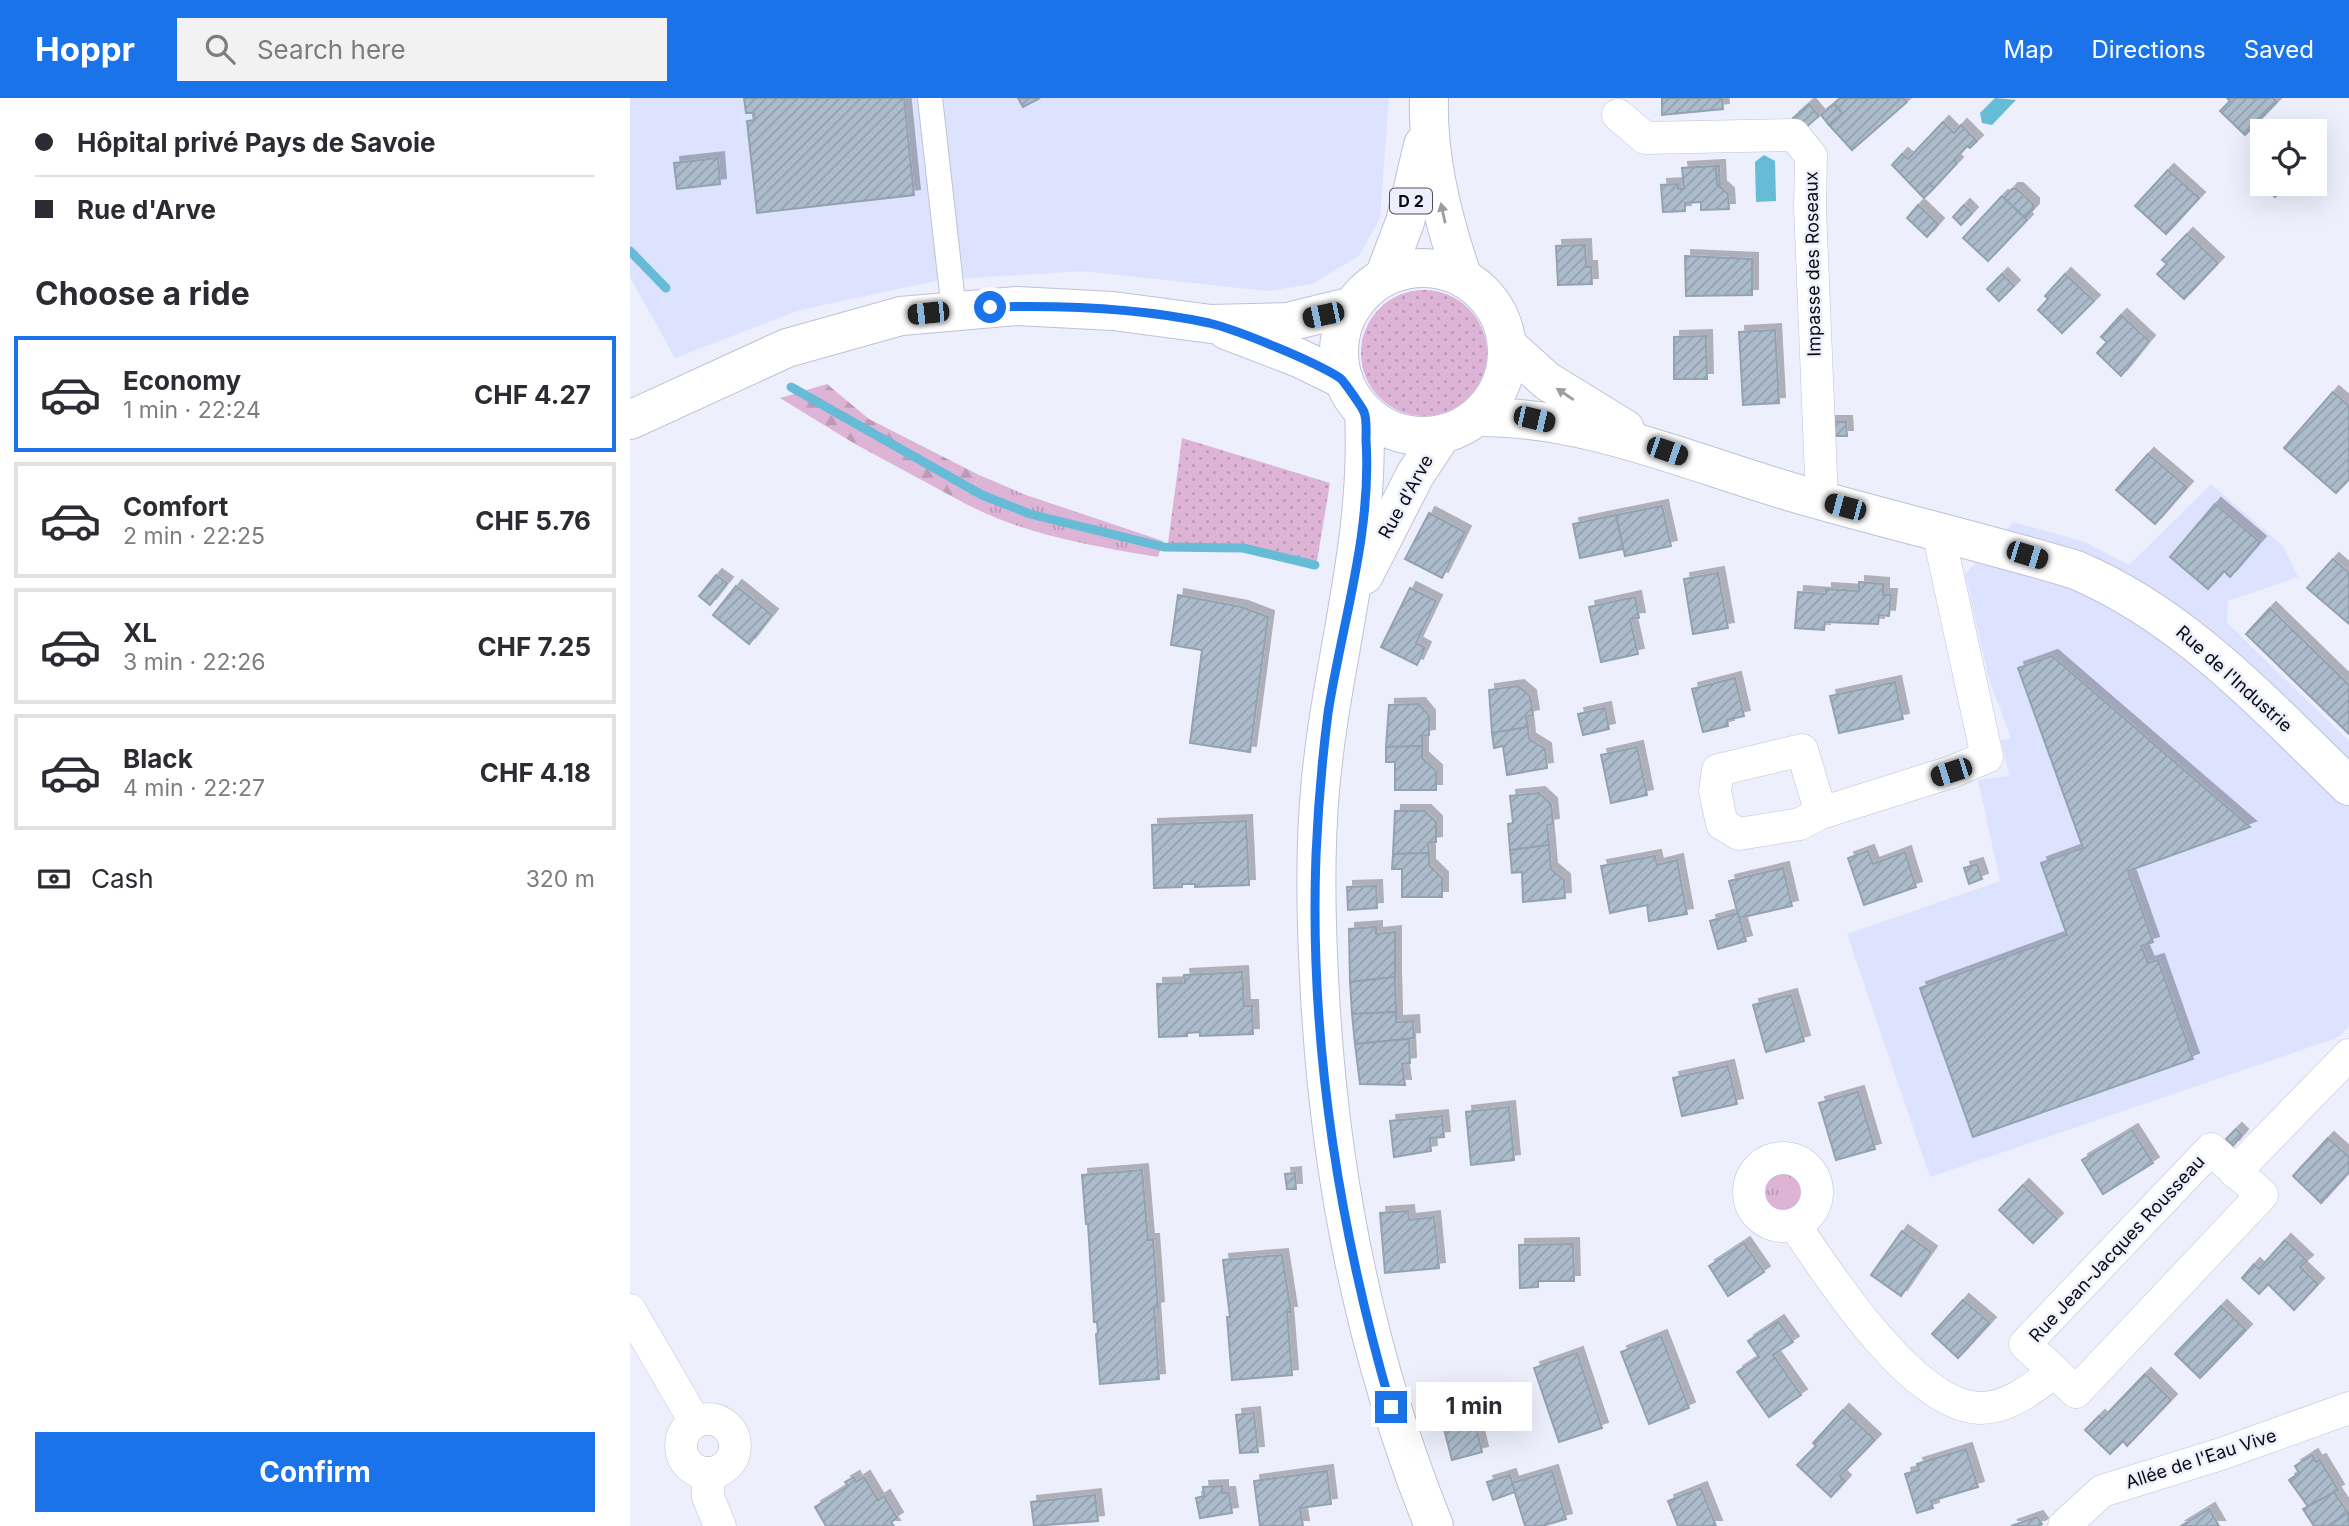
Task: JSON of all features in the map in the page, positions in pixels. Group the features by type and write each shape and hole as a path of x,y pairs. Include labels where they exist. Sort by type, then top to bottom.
{"main road":[{"name":"D 2","path":"1384,277 1405,222 1428,110"},
{"name":"D 2","path":"1428,110 1441,210 1463,278"},
{"path":"1423,268 1448,271 1463,278 1494,306 1501,318 1507,345 1501,384 1478,417 1442,434 1406,435 1384,427 1364,413 1344,380 1339,342 1353,306 1384,277 1399,271 1423,268"},
{"path":"630,420 753,361 809,340 880,320 1017,306 1113,311 1211,324 1288,322 1353,306"},
{"path":"1211,324 1299,358 1344,380"},
{"name":"Rue de l'Industrie","path":"1507,345 1569,396 1667,451"},
{"name":"Rue d'Arve","path":"1364,413 1366,477 1352,599 1336,665 1320,791 1317,931 1324,1074 1336,1174 1367,1326 1391,1407 1434,1526"},
{"name":"Rue de l'Industrie","path":"1478,417 1534,419 1667,451 1822,500 2076,570 2148,606 2211,654 2349,786"},
{"name":"Rue d'Arve","path":"1352,599 1412,481 1442,434"}],"street":[{"path":"930,98 954,311"},
{"name":"Impasse des Roseaux","path":"1618,115 1645,138 1794,135 1811,156 1810,207 1822,500"},
{"path":"1821,813 1939,776 1987,757 1938,531"},
{"path":"2235,1172 2349,1055"},
{"name":"Rue Jean-Jacques Rousseau","path":"2211,1149 2235,1172 2262,1195 2076,1392 2025,1344 2211,1149"},
{"path":"1794,1224 1860,1319 1918,1377 1938,1392 1970,1406 1996,1406 2023,1395 2054,1372"},
{"path":"630,1310 695,1422"},
{"name":"Allée de l'Eau Vive","path":"2064,1526 2102,1491 2221,1454 2349,1408"},
{"path":"709,1418 719,1421 727,1426 734,1438 735,1447 731,1461 721,1470 708,1473 690,1466 682,1454 683,1435 695,1422 709,1418"},
{"path":"708,1473 708,1497 720,1526"}],"shaded area":[{"path":"630,98 1389,98 1380,218 1359,256 1312,284 1267,291 1081,271 940,280 800,310 675,358 630,277"},
{"path":"2211,484 2283,546 2298,577 2228,601 2227,623 2349,741 2349,1026 2340,1036 2328,1041 1930,1177 1847,934 2000,881 1978,780 2009,776 2001,740 2011,738 1989,679 1965,574 2014,522 2085,542 2129,565"}],"green space":[{"path":"1424,290 1448,294 1469,308 1483,329 1487,353 1483,377 1469,398 1448,412 1424,416 1400,412 1379,398 1365,377 1361,353 1365,329 1379,308 1400,294"},
{"path":"827,384 869,419 979,475 966,504 855,444 780,398"},
{"path":"1182,438 1330,483 1317,561 1240,544 1168,543"},
{"path":"979,475 1026,495 1163,541 1158,557 1060,538 989,515 966,504"},
{"path":"1783,1167 1801,1174 1808,1192 1801,1210 1783,1217 1765,1210 1758,1192 1765,1174"}],"water":[{"path":"1995,98 2016,100 1992,125 1982,123 1980,113"},
{"path":"1764,155 1775,161 1776,201 1756,202 1755,162"}],"building":[{"path":"744,98 904,98 914,195 757,213 747,121 755,120 754,113 746,113"},
{"path":"1018,98 1040,98 1023,107"},
{"path":"1662,98 1722,98 1723,109 1662,115"},
{"path":"1840,98 1903,98 1907,102 1852,150 1829,125 1842,113 1834,104"},
{"path":"2227,98 2273,98 2277,102 2261,119 2250,119 2250,130 2245,135 2220,111 2230,101"},
{"path":"1809,104 1819,116 1804,129 1793,118"},
{"path":"1834,104 1842,113 1829,125 1821,115"},
{"path":"1943,122 1954,133 1961,125 1977,141 1970,148 1967,146 1954,160 1957,163 1934,188 1929,184 1920,194 1892,165 1902,154 1908,159"},
{"path":"718,158 720,184 677,189 674,163"},
{"path":"1716,166 1717,184 1728,194 1729,209 1701,210 1701,202 1685,203 1685,211 1663,212 1661,185 1678,184 1678,189 1684,189 1682,168"},
{"path":"1716,166 1719,166 1720,187 1717,184"},
{"path":"2168,170 2199,198 2166,234 2135,206"},
{"path":"1929,184 1934,188 1924,198 1920,194"},
{"path":"2012,189 2017,189 2033,204 2033,209 2025,218 2004,198"},
{"path":"2002,196 2027,220 1988,261 1963,238"},
{"path":"1918,205 1938,224 1927,237 1907,218"},
{"path":"1964,205 1972,213 1961,225 1953,217"},
{"path":"2187,234 2218,263 2184,299 2157,274 2167,264 2162,260"},
{"path":"1585,245 1586,267 1591,267 1592,284 1558,285 1556,246"},
{"path":"1685,256 1752,259 1752,295 1686,296"},
{"path":"2002,274 2014,286 1999,301 1987,289"},
{"path":"2065,274 2094,301 2062,333 2038,310 2048,299 2045,296"},
{"path":"2121,315 2149,341 2121,376 2097,353 2107,342 2101,337"},
{"path":"1775,330 1779,403 1743,405 1739,332"},
{"path":"1706,336 1707,379 1674,379 1674,337"},
{"path":"2333,392 2349,406 2349,479 2336,493 2284,448"},
{"path":"1830,422 1846,422 1847,436 1830,436"},
{"path":"2148,454 2187,487 2155,524 2116,490"},
{"path":"2215,504 2260,542 2230,577 2224,571 2208,589 2170,557"},
{"path":"1662,506 1671,546 1625,556 1616,515"},
{"path":"1429,513 1465,532 1442,578 1405,559"},
{"path":"1616,515 1623,549 1580,558 1573,524"},
{"path":"2333,559 2349,573 2349,624 2307,588"},
{"path":"1718,573 1728,628 1693,634 1684,579"},
{"path":"716,575 727,583 710,605 699,596"},
{"path":"1859,582 1883,584 1883,595 1891,595 1889,616 1879,615 1878,624 1825,622 1824,630 1795,628 1798,592 1826,594 1826,589 1859,591"},
{"path":"736,586 772,615 749,644 713,615"},
{"path":"1410,588 1436,601 1416,643 1425,648 1417,665 1381,647"},
{"path":"1178,595 1242,607 1268,617 1250,752 1190,743 1202,650 1171,645"},
{"path":"1635,597 1639,618 1630,619 1638,654 1601,662 1589,607"},
{"path":"2270,608 2349,685 2349,734 2246,634"},
{"path":"2052,656 2250,827 2128,871 2153,942 2141,946 2148,963 2158,960 2193,1059 1973,1137 1920,988 2067,935 2041,863 2083,848 2018,668"},
{"path":"1735,678 1744,716 1727,720 1728,726 1703,732 1692,689"},
{"path":"1895,682 1903,719 1839,733 1830,696"},
{"path":"1518,686 1530,696 1533,715 1526,717 1528,727 1492,733 1489,690"},
{"path":"1419,704 1429,716 1429,735 1422,736 1422,746 1386,747 1389,705"},
{"path":"1605,708 1609,729 1583,735 1578,714"},
{"path":"1528,727 1529,739 1545,749 1547,768 1507,775 1503,746 1494,748 1492,733"},
{"path":"1422,746 1422,758 1436,771 1436,790 1395,790 1395,762 1386,762 1386,747"},
{"path":"1637,747 1647,795 1611,803 1601,755"},
{"path":"1539,793 1551,804 1553,824 1547,825 1549,845 1510,850 1508,824 1513,823 1510,796"},
{"path":"1395,811 1425,811 1436,822 1436,842 1428,843 1429,853 1393,854"},
{"path":"1246,821 1249,885 1195,887 1195,884 1182,884 1182,887 1154,888 1152,825"},
{"path":"1549,845 1551,869 1564,880 1565,898 1523,902 1522,872 1512,873 1510,850"},
{"path":"1868,851 1873,864 1905,852 1916,887 1864,905 1848,858"},
{"path":"1429,853 1429,865 1442,878 1442,897 1402,897 1402,869 1392,869 1393,854"},
{"path":"1655,856 1657,865 1677,860 1687,914 1649,921 1647,905 1610,913 1601,866"},
{"path":"1977,864 1982,879 1969,884 1964,868"},
{"path":"1783,868 1792,906 1739,918 1729,881"},
{"path":"1376,886 1377,908 1348,910 1347,887"},
{"path":"1738,913 1746,941 1718,949 1710,921"},
{"path":"1376,927 1376,934 1395,932 1395,977 1350,982 1349,929"},
{"path":"1242,972 1244,1006 1252,1006 1253,1034 1200,1036 1200,1032 1187,1033 1187,1036 1159,1037 1157,984 1185,983 1184,975"},
{"path":"1395,977 1396,1012 1352,1014 1350,982"},
{"path":"1791,995 1804,1041 1766,1052 1753,1005"},
{"path":"1396,1012 1396,1022 1413,1021 1414,1038 1355,1044 1352,1014"},
{"path":"1409,1039 1410,1063 1402,1064 1405,1085 1360,1084 1355,1044"},
{"path":"1728,1066 1737,1104 1682,1116 1673,1078"},
{"path":"1858,1092 1875,1149 1836,1160 1819,1103"},
{"path":"1509,1107 1514,1160 1471,1165 1466,1112"},
{"path":"1442,1116 1444,1137 1430,1138 1431,1151 1394,1157 1390,1121"},
{"path":"2236,1129 2242,1135 2233,1146 2226,1139"},
{"path":"2132,1130 2153,1163 2103,1194 2082,1160"},
{"path":"2328,1138 2349,1157 2349,1172 2321,1203 2293,1176"},
{"path":"1142,1170 1148,1240 1153,1240 1158,1307 1154,1308 1159,1379 1100,1384 1098,1333 1097,1322 1094,1322 1082,1175"},
{"path":"1295,1173 1296,1189 1287,1189 1285,1174"},
{"path":"2023,1185 2057,1219 2033,1243 1999,1210"},
{"path":"1408,1211 1409,1220 1434,1217 1439,1268 1385,1273 1380,1213"},
{"path":"1902,1231 1931,1252 1901,1296 1871,1275"},
{"path":"2285,1240 2307,1261 2300,1267 2318,1284 2294,1310 2268,1284 2259,1294 2242,1278 2254,1264 2259,1269"},
{"path":"1744,1243 1764,1272 1728,1296 1709,1266"},
{"path":"1573,1244 1574,1281 1538,1281 1538,1287 1520,1288 1519,1245"},
{"path":"1282,1255 1291,1312 1287,1312 1292,1375 1232,1380 1227,1317 1230,1317 1223,1260"},
{"path":"1963,1300 1990,1323 1958,1358 1932,1334"},
{"path":"2221,1306 2246,1330 2200,1378 2175,1354"},
{"path":"1778,1321 1793,1342 1773,1355 1801,1395 1769,1417 1737,1372 1759,1357 1748,1341"},
{"path":"1661,1336 1689,1408 1649,1424 1621,1352"},
{"path":"1577,1353 1602,1428 1559,1442 1534,1368"},
{"path":"2145,1374 2171,1400 2127,1446 2123,1441 2110,1454 2085,1430 2099,1416 2102,1419"},
{"path":"1468,1394 1482,1452 1452,1460 1437,1402"},
{"path":"1843,1410 1875,1440 1840,1476 1845,1481 1831,1497 1797,1465 1816,1446 1813,1443"},
{"path":"1254,1413 1258,1452 1240,1453 1236,1415"},
{"path":"1966,1449 1978,1487 1931,1501 1933,1508 1917,1513 1905,1474 1919,1470 1917,1464"},
{"path":"2312,1455 2316,1462 2320,1460 2338,1490 2309,1508 2289,1480 2299,1473 2295,1466"},
{"path":"1327,1471 1331,1504 1300,1508 1303,1526 1260,1526 1254,1481"},
{"path":"1552,1471 1566,1519 1542,1526 1525,1526 1512,1483"},
{"path":"1510,1475 1515,1492 1493,1500 1487,1482"},
{"path":"854,1477 856,1482 864,1477 878,1500 884,1496 897,1518 891,1522 894,1526 826,1526 815,1507 848,1486 845,1482"},
{"path":"1222,1486 1222,1493 1229,1493 1232,1513 1200,1518 1196,1498 1204,1496 1203,1487"},
{"path":"1701,1488 1716,1526 1678,1526 1668,1501"},
{"path":"2334,1492 2348,1513 2328,1526 2314,1526 2303,1509"},
{"path":"1095,1495 1098,1521 1034,1526 1031,1502"},
{"path":"2209,1509 2219,1526 2181,1526"},
{"path":"2348,1513 2349,1526 2328,1526"},
{"path":"2037,1517 2042,1524 2039,1526 2011,1526"}],"waterway":[{"path":"630,251 666,288"},
{"path":"791,387 982,495 1030,514 1164,547 1243,548 1315,565"}],"route":[{"path":"990,307 1113,311 1211,324 1299,358 1344,380 1364,413 1367,461 1352,599 1336,665 1320,791 1316,857 1317,954 1324,1074 1336,1174 1367,1326 1391,1407"}]}
